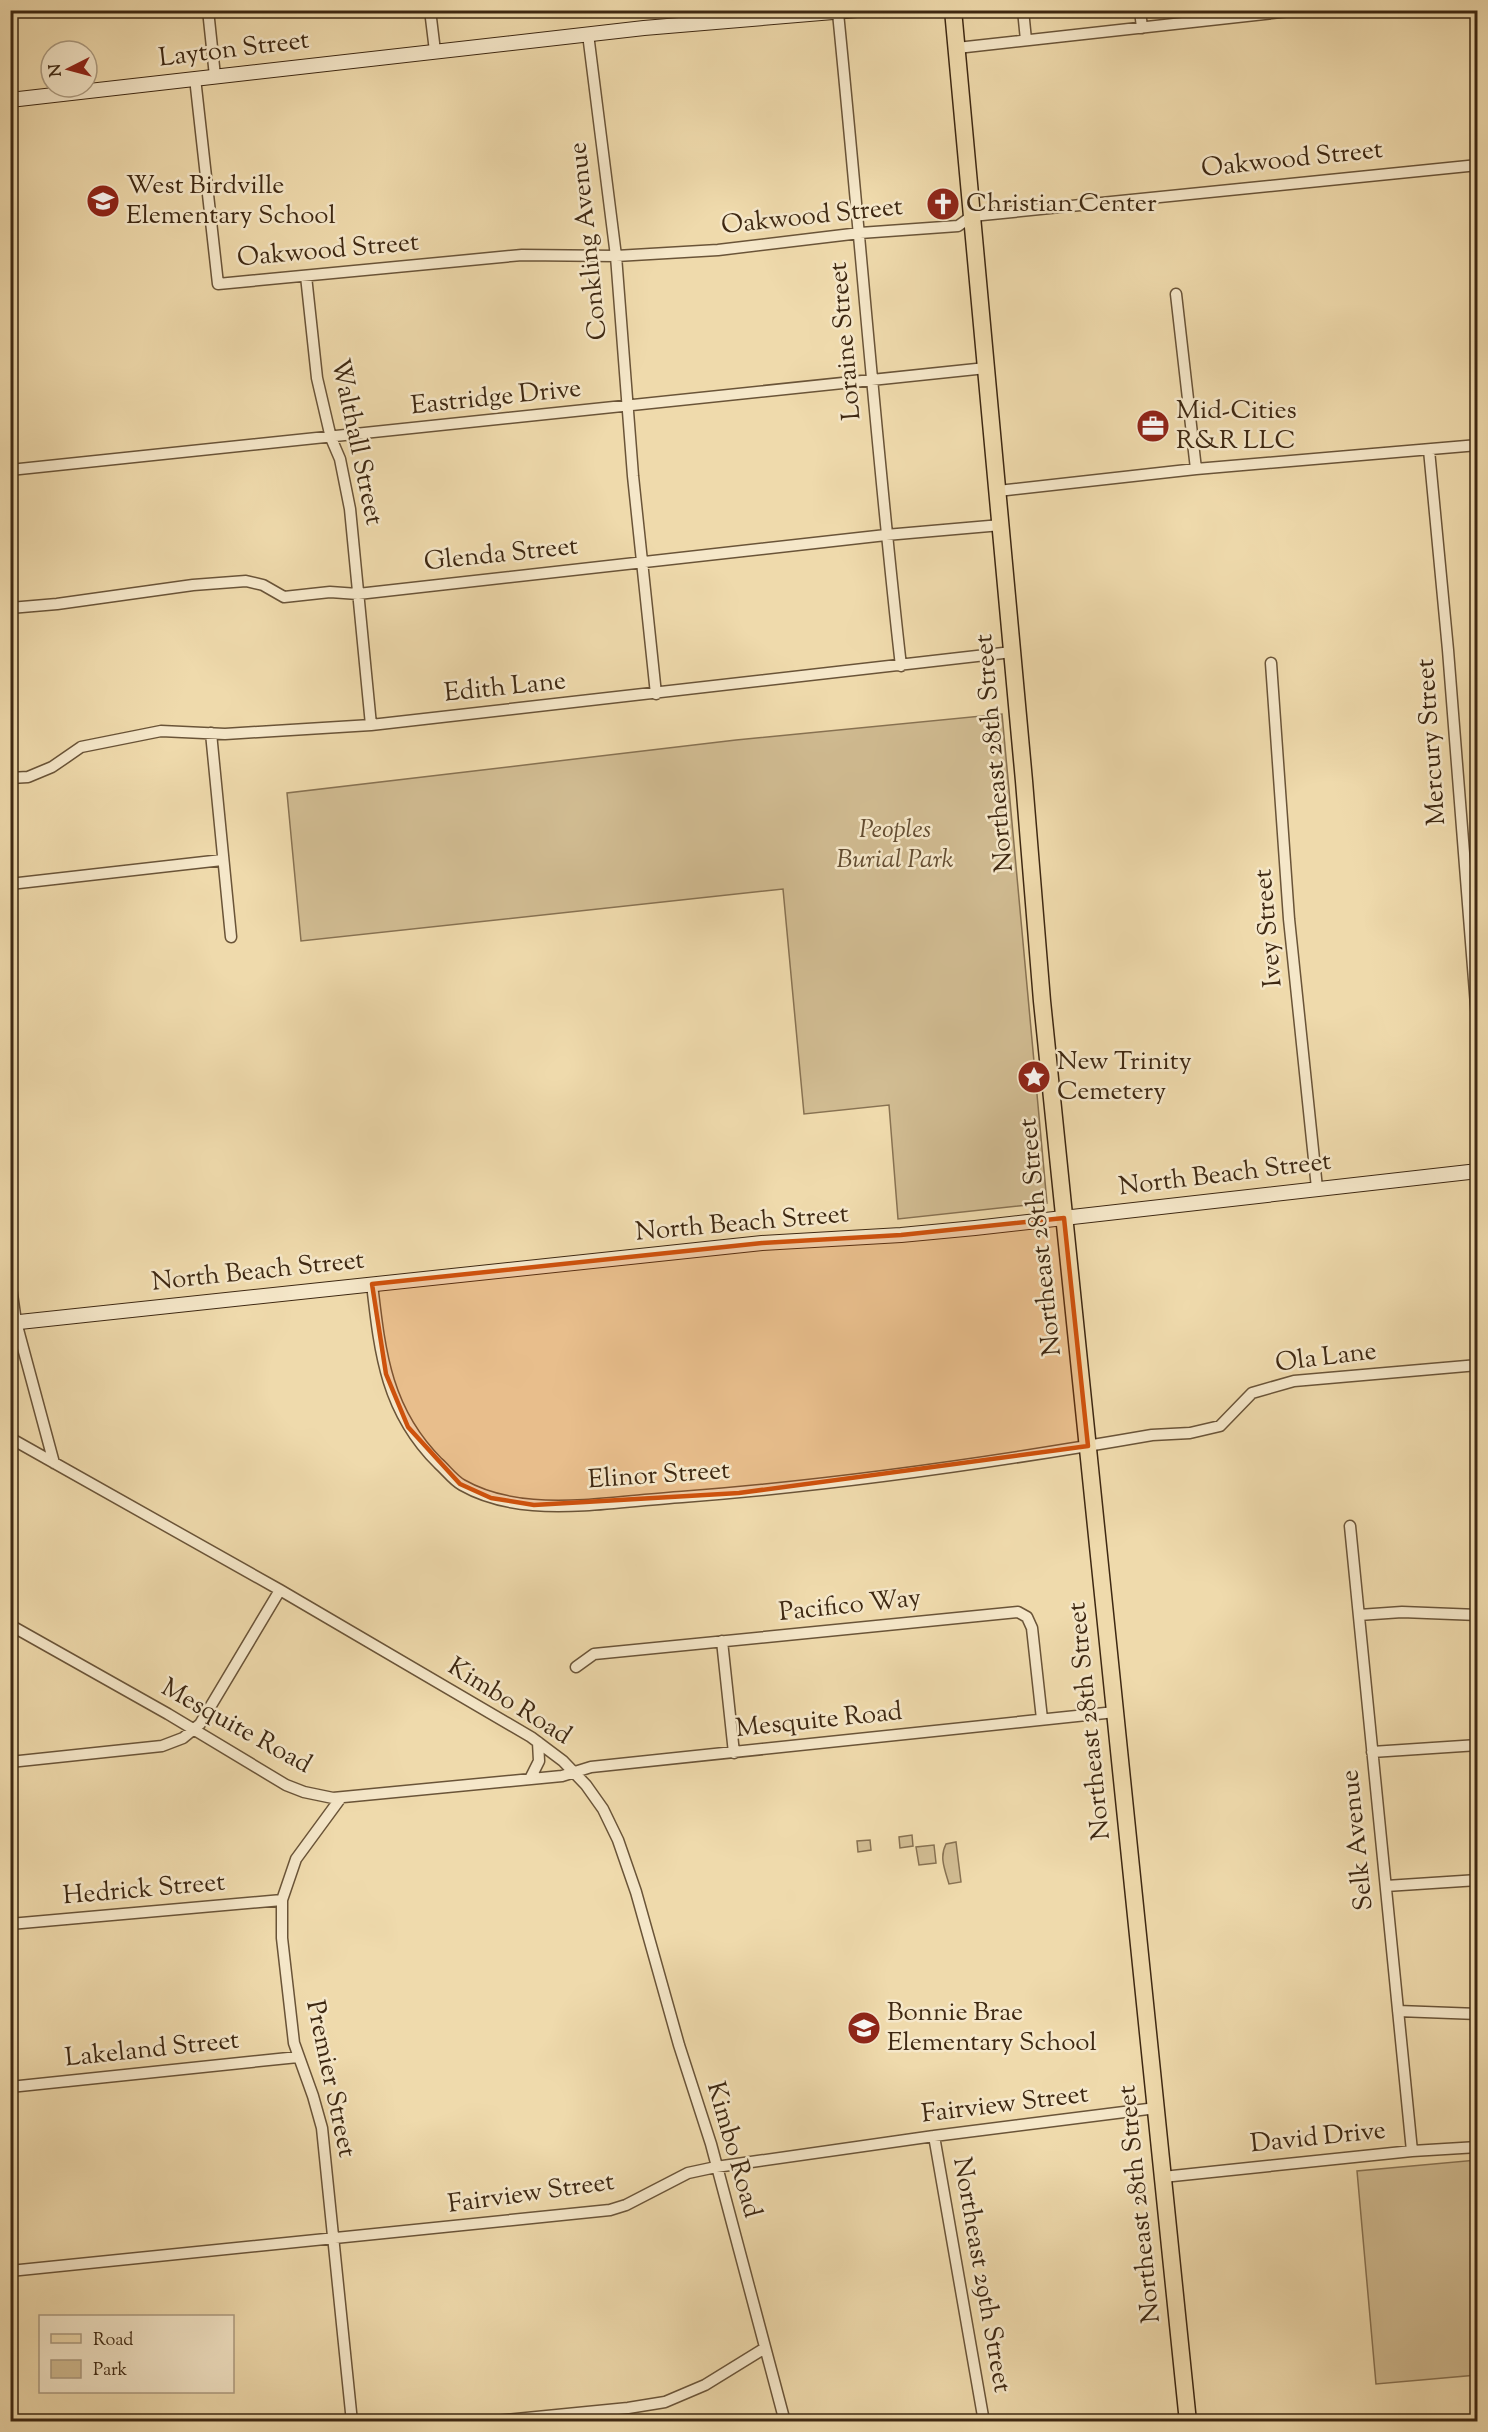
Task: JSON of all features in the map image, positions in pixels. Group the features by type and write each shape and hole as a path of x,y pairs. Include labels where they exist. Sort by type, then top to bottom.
{"main road":[{"name":"Layton Street","path":"10,100 772,14 838,13 857,10"},
{"name":"Northeast 28th Street","path":"953,10 1042,1001 1188,2421"},
{"name":"North Beach Street","path":"13,1322 762,1243 901,1235 1478,1172"}],"street":[{"path":"208,10 215,76"},
{"path":"430,10 435,51"},
{"path":"1023,10 1026,40"},
{"path":"1140,10 1142,28"},
{"path":"957,48 1300,10"},
{"name":"Loraine Street","path":"838,13 860,233 871,382 901,666"},
{"name":"Conkling Avenue","path":"588,34 616,256 642,562 656,694"},
{"name":"Oakwood Street","path":"195,78 218,284 522,255 616,256 718,250 860,233 958,226 972,216 1478,165"},
{"name":"Walthall Street","path":"306,276 317,378 331,438 340,459 350,509 371,725"},
{"path":"1176,294 1196,470"},
{"name":"Eastridge Drive","path":"10,470 871,382 986,368"},
{"path":"998,491 1196,470 1478,445"},
{"name":"Mercury Street","path":"1430,450 1478,1031"},
{"name":"Glenda Street","path":"10,608 57,604 193,585 246,581 263,585 284,597 330,592 358,594 886,535 1000,525"},
{"name":"Edith Lane","path":"10,778 28,777 52,767 81,747 161,731 212,733 371,725 1012,652"},
{"name":"Ivey Street","path":"1271,663 1290,919 1317,1188"},
{"path":"212,733 222,860 231,937"},
{"path":"10,884 222,860"},
{"path":"10,1280 13,1322 54,1462"},
{"name":"Elinor Street","path":"372,1284 386,1374 395,1402 408,1427 426,1451 460,1484 490,1498 534,1505 570,1505 739,1493 1088,1446"},
{"name":"Ola Lane","path":"1088,1446 1152,1435 1190,1433 1214,1428 1220,1426 1252,1393 1294,1381 1478,1365"},
{"name":"Kimbo Road","path":"10,1438 280,1590 538,1742 574,1772 603,1809 618,1840 636,1893 679,2045 711,2144 786,2421"},
{"name":"Selk Avenue","path":"1350,1526 1412,2151"},
{"path":"10,1762 162,1746 183,1738 200,1724 280,1590"},
{"name":"Pacifico Way","path":"576,1667 594,1654 1018,1612 1027,1617 1032,1628 1042,1719"},
{"path":"1359,1615 1402,1612 1478,1615"},
{"name":"Mesquite Road","path":"10,1625 295,1789 313,1795 340,1799 530,1779 591,1767 1115,1712"},
{"path":"722,1641 734,1753"},
{"path":"530,1779 539,1761 538,1742"},
{"path":"1372,1752 1478,1745"},
{"name":"Premier Street","path":"340,1799 296,1859 282,1900 282,1938 294,2043 314,2096 322,2128 352,2421"},
{"path":"1386,1886 1478,1880"},
{"name":"Hedrick Street","path":"10,1924 282,1900"},
{"path":"1398,2011 1478,2014"},
{"name":"Lakeland Street","path":"10,2088 298,2057"},
{"name":"Fairview Street","path":"10,2271 334,2240 610,2210 626,2205 688,2173 716,2167 1155,2108"},
{"name":"Northeast 29th Street","path":"934,2136 984,2421"},
{"name":"David Drive","path":"1163,2177 1478,2146"},
{"path":"486,2421 627,2408 665,2402 705,2385 765,2348"}],"highlighted area":[{"path":"1064,1218 1088,1446 739,1493 534,1505 491,1498 460,1484 408,1427 386,1374 372,1284 762,1243 901,1235"}],"green space":[{"name":"Peoples Burial Park","path":"1002,714 1047,1203 898,1219 889,1105 804,1114 783,889 301,941 287,793 736,740"},
{"path":"912,1835 913,1846 900,1848 899,1837"},
{"path":"870,1840 871,1850 858,1852 857,1841"},
{"path":"956,1842 961,1882 949,1884 943,1864 943,1854 946,1844"},
{"path":"934,1845 936,1863 919,1865 916,1847"},
{"path":"1477,2160 1477,2375 1376,2384 1357,2171"}],"place":[{"name":"West Birdville Elementary School","path":"103,201"},
{"name":"Christian Center","path":"943,204"},
{"name":"Mid-Cities R&R LLC","path":"1153,426"},
{"name":"New Trinity Cemetery","path":"1034,1077"},
{"name":"Bonnie Brae Elementary School","path":"864,2028"}]}
